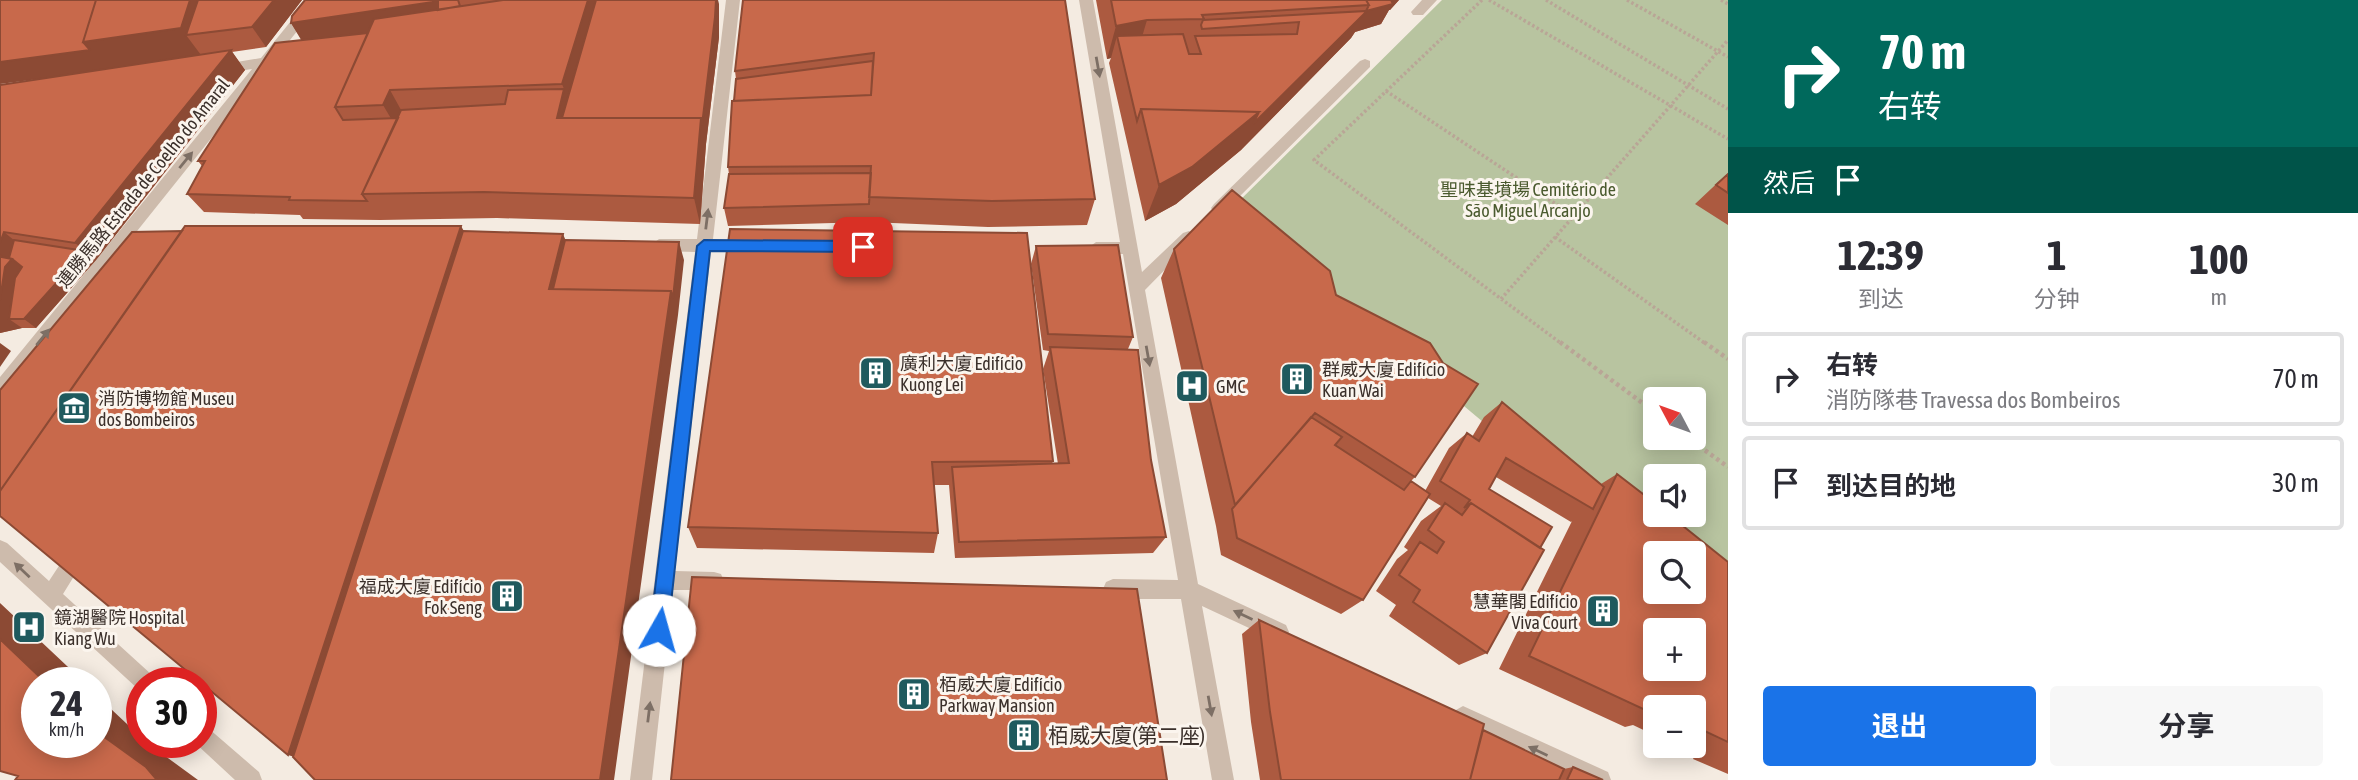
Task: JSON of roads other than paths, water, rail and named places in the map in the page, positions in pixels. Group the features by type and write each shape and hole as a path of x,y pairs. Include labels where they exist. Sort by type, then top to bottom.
{"street":[{"name":"連勝馬路 Estrada de Coelho do Amaral","path":"0,390 315,0"},
{"path":"641,780 733,0"},
{"path":"1086,0 1223,780"},
{"path":"1418,12 1430,0"},
{"path":"199,72 293,57"},
{"path":"1136,288 1365,64"},
{"path":"120,242 147,242"},
{"path":"648,245 772,246"},
{"path":"1075,248 1129,248"},
{"path":"50,596 87,540"},
{"path":"0,549 128,667"},
{"path":"665,580 728,581"},
{"path":"1092,588 1190,590 1301,642"},
{"path":"1451,711 1600,780"},
{"path":"217,749 251,780"}],"place":[{"name":"廣利大廈 Edifício Kuong Lei","path":"876,373"},
{"name":"群威大廈 Edifício Kuan Wai","path":"1297,379"},
{"name":"GMC","path":"1192,386"},
{"name":"消防博物館 Museu dos Bombeiros","path":"74,408"},
{"name":"福成大廈 Edifício Fok Seng","path":"507,596"},
{"name":"慧華閣 Edifício Viva Court","path":"1603,611"},
{"name":"鏡湖醫院 Hospital Kiang Wu","path":"29,627"},
{"name":"栢威大廈 Edifício Parkway Mansion","path":"914,694"},
{"name":"栢威大廈(第二座)","path":"1024,735"}],"park label":[{"name":"聖味基墳場 Cemitério de São Miguel Arcanjo","path":"1528,199"}]}
